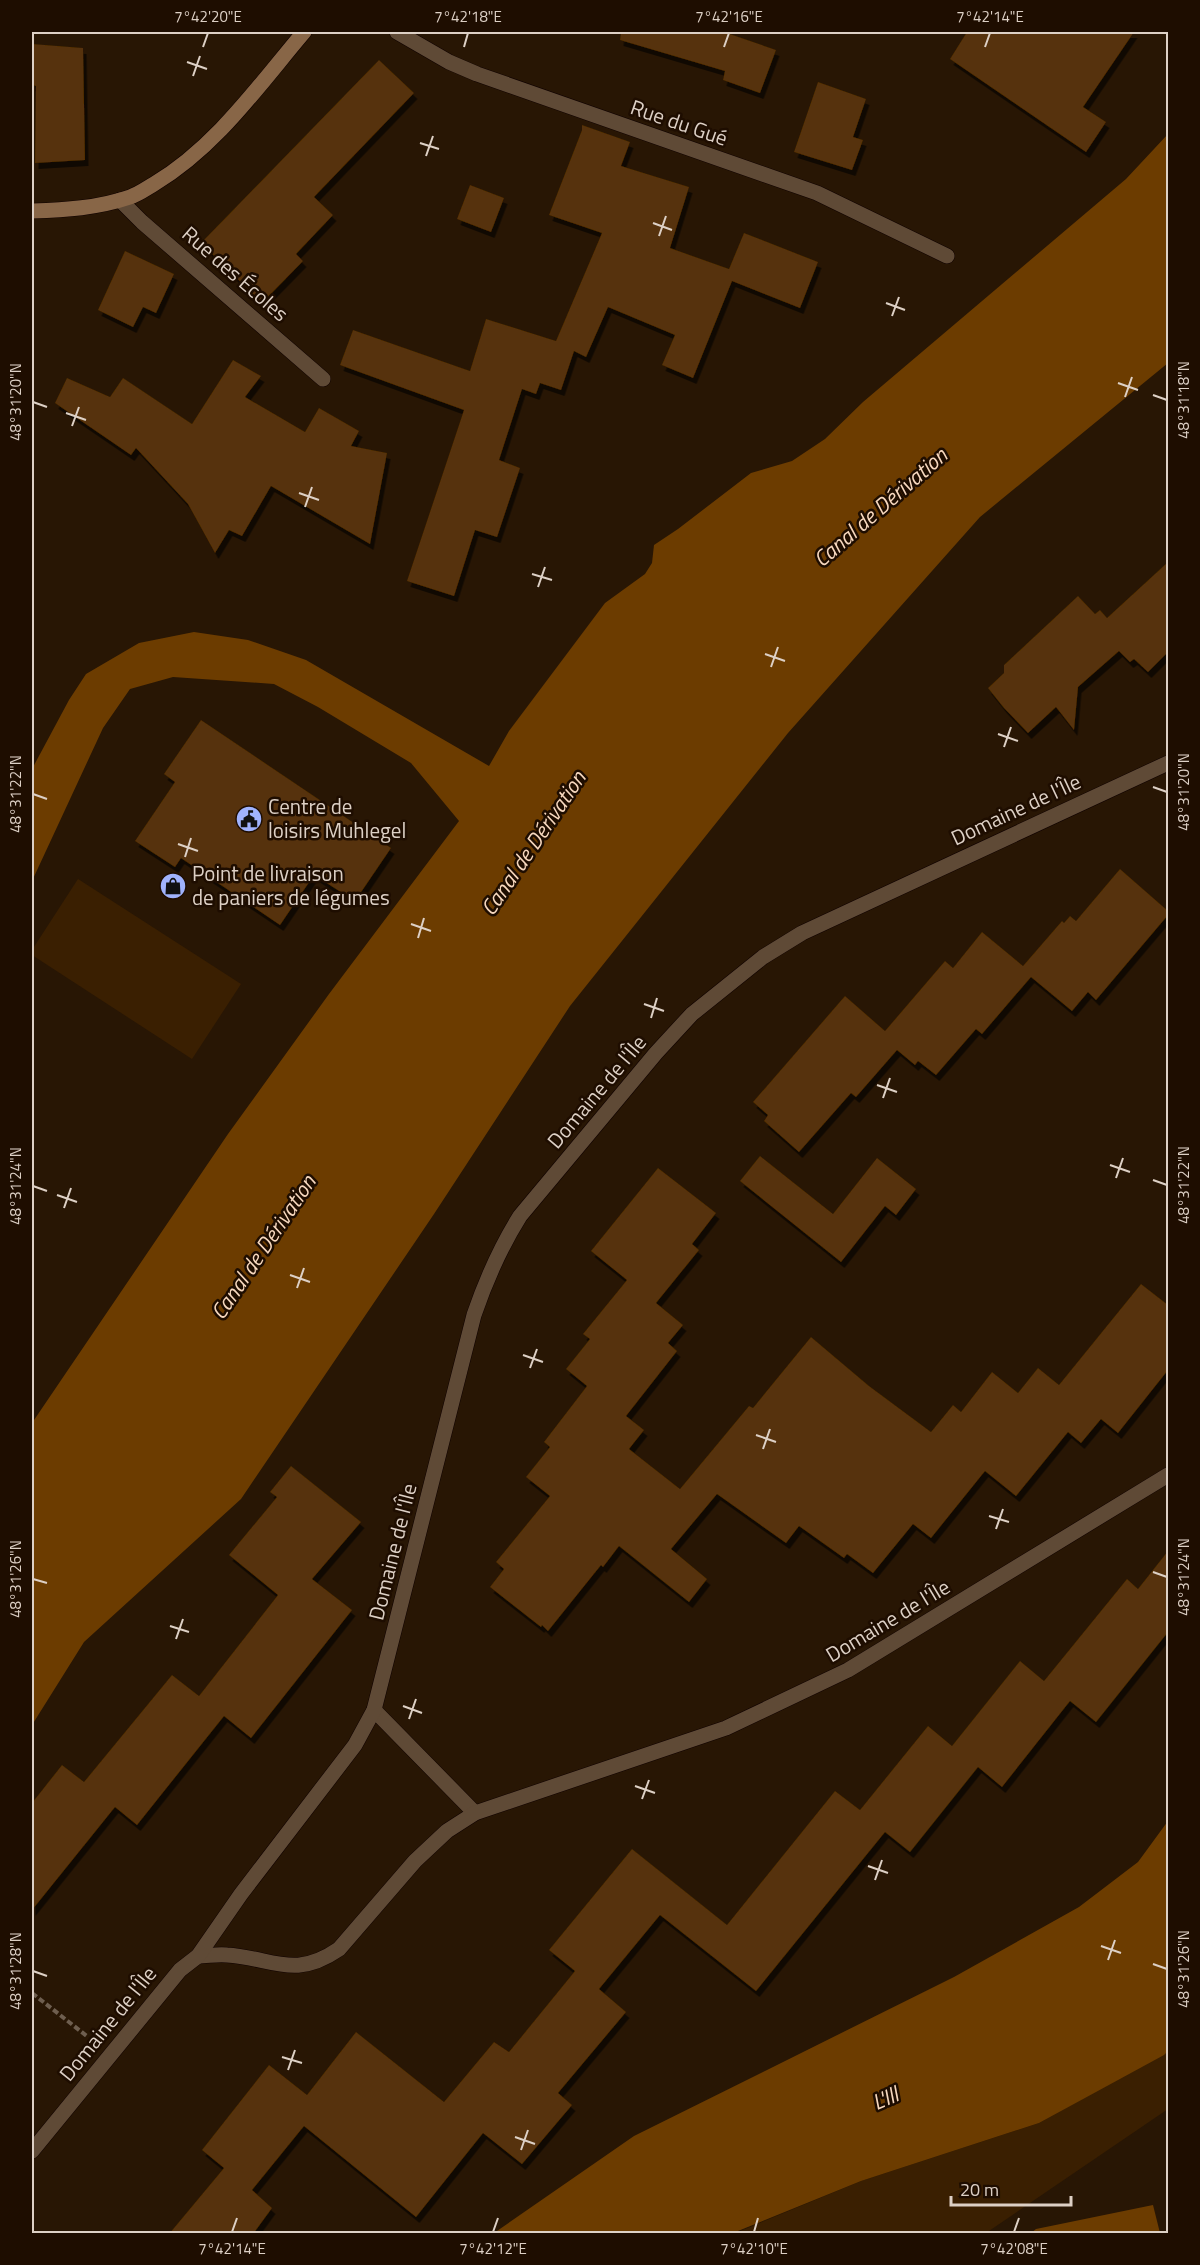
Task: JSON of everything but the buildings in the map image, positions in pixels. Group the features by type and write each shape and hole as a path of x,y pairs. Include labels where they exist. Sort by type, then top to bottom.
{"main road":[{"path":"32,211 79,209 120,200 133,196 157,182 189,159 226,125 304,32"}],"street":[{"name":"Rue du Gué","path":"397,32 441,58 477,74 817,194 947,256"},
{"name":"Rue des Écoles","path":"120,200 142,222 323,379"},
{"name":"Domaine de l'Île","path":"32,2151 180,1970 198,1956 241,1894 355,1745 374,1710 471,1327 486,1280 520,1216 656,1053 692,1014 724,986 764,957 802,933 1168,763"},
{"name":"Domaine de l'Île","path":"198,1956 226,1954 278,1965 303,1965 324,1959 339,1949 414,1861 447,1831 475,1814 726,1728 802,1693 848,1670 1168,1475"},
{"path":"374,1710 475,1814"}],"path":[{"path":"32,1993 110,2054"}],"shaded area":[{"path":"78,879 241,984 192,1059 32,955 32,950"},
{"path":"1168,2051 1168,2109 986,2233 733,2234 861,2181 1039,2123"}],"water":[{"name":"Canal de Dérivation","path":"1168,134 1168,363 980,517 788,733 570,1006 434,1214 241,1499 84,1642 32,1725 32,1423 228,1134 329,994 459,821 411,763 318,707 274,684 173,677 130,689 103,728 32,881 32,769 69,700 86,674 139,643 194,632 248,640 306,660 489,766 509,731 605,603 645,574 652,563 654,545 751,473 792,461 825,439 863,402 1126,179"},
{"name":"L'Ill","path":"1168,1821 1168,2051 1164,2055 1039,2123 861,2181 733,2233 494,2233 634,2136 954,1977 1079,1907 1138,1862"},
{"path":"1153,2205 1160,2233 1031,2233 1036,2229"}],"place":[{"name":"Centre de loisirs Muhlegel","path":"249,819"},
{"name":"Point de livraison de paniers de légumes","path":"173,886"}]}
